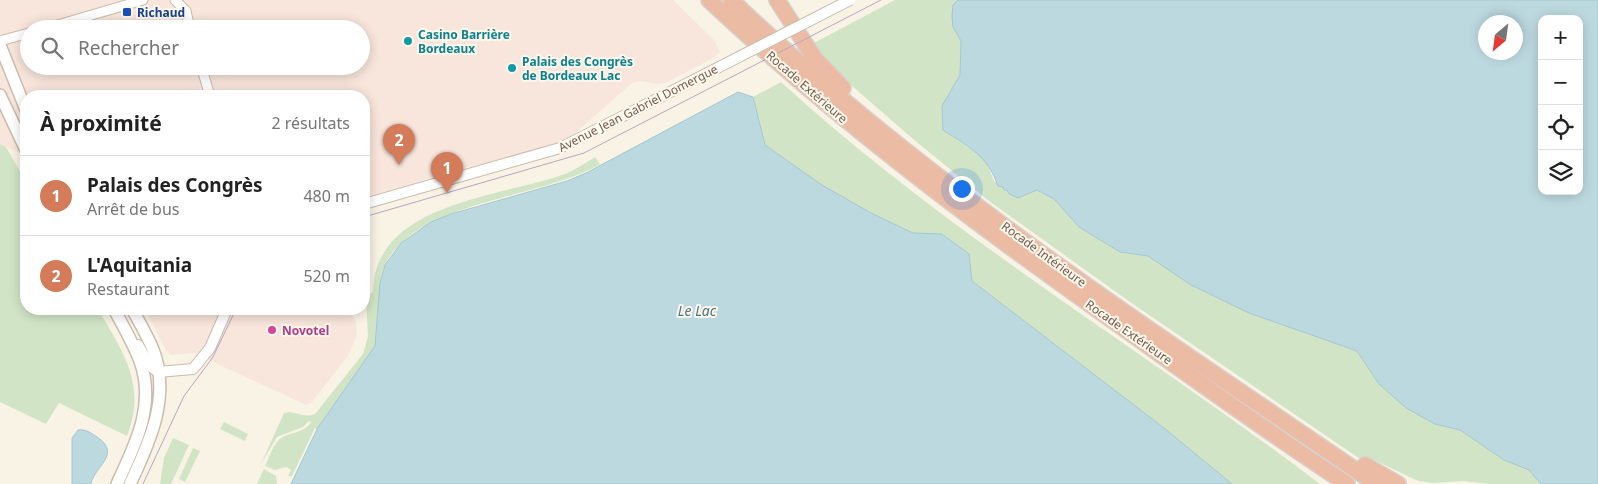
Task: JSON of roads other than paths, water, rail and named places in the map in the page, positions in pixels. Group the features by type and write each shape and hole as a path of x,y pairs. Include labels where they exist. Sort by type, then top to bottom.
{"highway":[{"name":"Rocade Extérieure","path":"709,0 821,101 927,187 1046,274 1347,484"},
{"name":"Rocade Intérieure","path":"730,0 859,114 975,204 1098,293 1376,484"},
{"path":"777,0 815,58 832,78 975,204"},
{"path":"1273,414 1398,484"},
{"path":"1323,468 1336,484"}],"main road":[{"path":"0,43 20,95"},
{"path":"0,95 20,137"},
{"path":"119,315 152,369 159,397 155,425 130,484"},
{"path":"117,484 143,424 152,369 152,347 135,315"}],"street":[{"path":"75,20 143,0"},
{"path":"174,0 186,11 188,20"},
{"name":"Avenue Jean Gabriel Domergue","path":"370,202 560,148 850,0"},
{"path":"0,43 20,36"},
{"path":"204,75 208,90"},
{"path":"152,369 193,369 210,348 224,315"}],"water":[{"path":"958,0 1598,0 1598,484 1541,484 1529,470 1504,460 1460,430 1435,424 1406,408 1379,384 1357,351 1249,313 1191,285 1148,256 1120,252 1079,227 1054,199 1037,190 1018,198 1009,194 1003,187 998,186 994,175 983,159 943,130 942,106 960,75 961,41 953,27 953,5"},
{"name":"Le Lac","path":"738,92 753,97 765,145 822,185 871,213 913,233 942,234 969,254 972,281 1164,428 1232,484 291,484 317,429 375,346 380,283 385,265 401,243 431,222 451,214 567,181 586,173"},
{"path":"78,430 93,434 104,443 107,449 105,461 91,484 72,484 72,438"}],"tram line":[{"path":"370,215 584,153 881,0"},
{"path":"143,484 184,396 213,357 233,315"}],"place":[{"name":"Richaud","path":"127,12"},
{"name":"Casino Barrière Bordeaux","path":"408,41"},
{"name":"Palais des Congrès de Bordeaux Lac","path":"512,68"},
{"name":"L'Aquitania","path":"399,165"},
{"name":"Palais des Congrès","path":"447,193"},
{"name":"Novotel","path":"272,330"}]}
